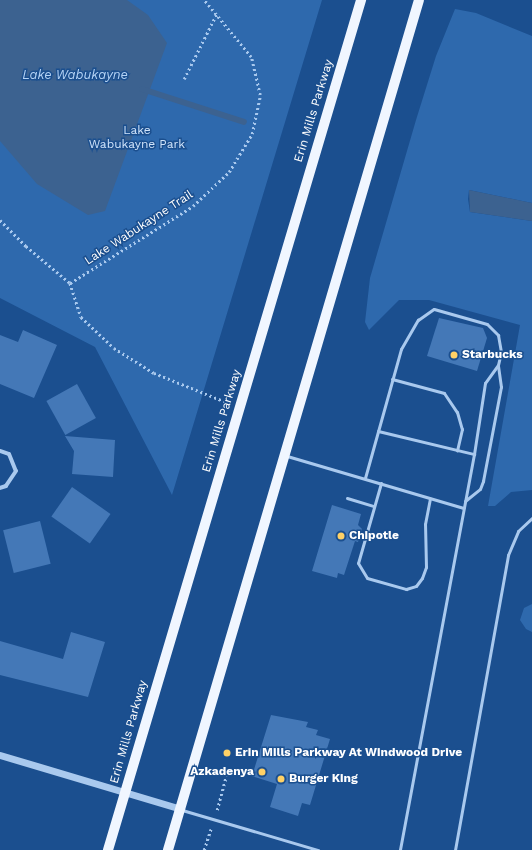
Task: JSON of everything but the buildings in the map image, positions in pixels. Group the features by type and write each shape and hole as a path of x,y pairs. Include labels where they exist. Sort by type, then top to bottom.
{"main road":[{"name":"Erin Mills Parkway","path":"108,850 361,0"},
{"path":"168,850 419,0"}],"street":[{"path":"0,451 9,454 16,471 6,486 0,488"},
{"path":"0,755 181,809"}],"lane":[{"path":"365,478 401,348 418,320 434,309 487,324 498,335 501,352 498,365 486,383 400,850"},
{"path":"465,501 480,489 483,481 501,387 498,365"},
{"path":"392,379 444,393 457,412 462,429 457,450"},
{"path":"378,431 474,454"},
{"path":"285,455 464,508"},
{"path":"381,483 358,563 361,572 367,578 406,589 416,586 422,578 426,568 425,524 430,498"},
{"path":"347,498 374,506"},
{"path":"455,850 508,555 518,531 532,518"},
{"path":"181,809 318,850"}],"path":[{"name":"Lake Wabukayne Trail","path":"70,284 193,206 229,172 252,134 260,95 251,57 204,0"},
{"path":"184,79 216,15"},
{"path":"0,220 26,246 70,284 81,317 114,348 154,373 240,407"},
{"path":"220,801 226,776"},
{"path":"204,850 206,844"}],"green space":[{"name":"Lake Wabukayne Park","path":"0,0 322,0 172,495 95,347 0,298"},
{"path":"455,9 476,13 532,36 532,203 469,190 468,199 470,212 532,221 532,490 511,492 495,506 488,506 520,325 429,300 399,300 369,330 365,322 370,278 436,56"},
{"path":"532,604 532,632 526,629 520,620 524,608"}],"water":[{"name":"Lake Wabukayne","path":"0,0 127,0 148,15 167,43 105,211 88,215 37,184 0,141"},
{"path":"469,190 532,203 532,221 470,212"}],"waterway":[{"path":"142,89 244,122"}],"place":[{"name":"Starbucks","path":"454,355"},
{"name":"Chipotle","path":"341,536"},
{"name":"Erin Mills Parkway At Windwood Drive","path":"227,753"},
{"name":"Azkadenya","path":"262,772"},
{"name":"Burger King","path":"281,779"}]}
